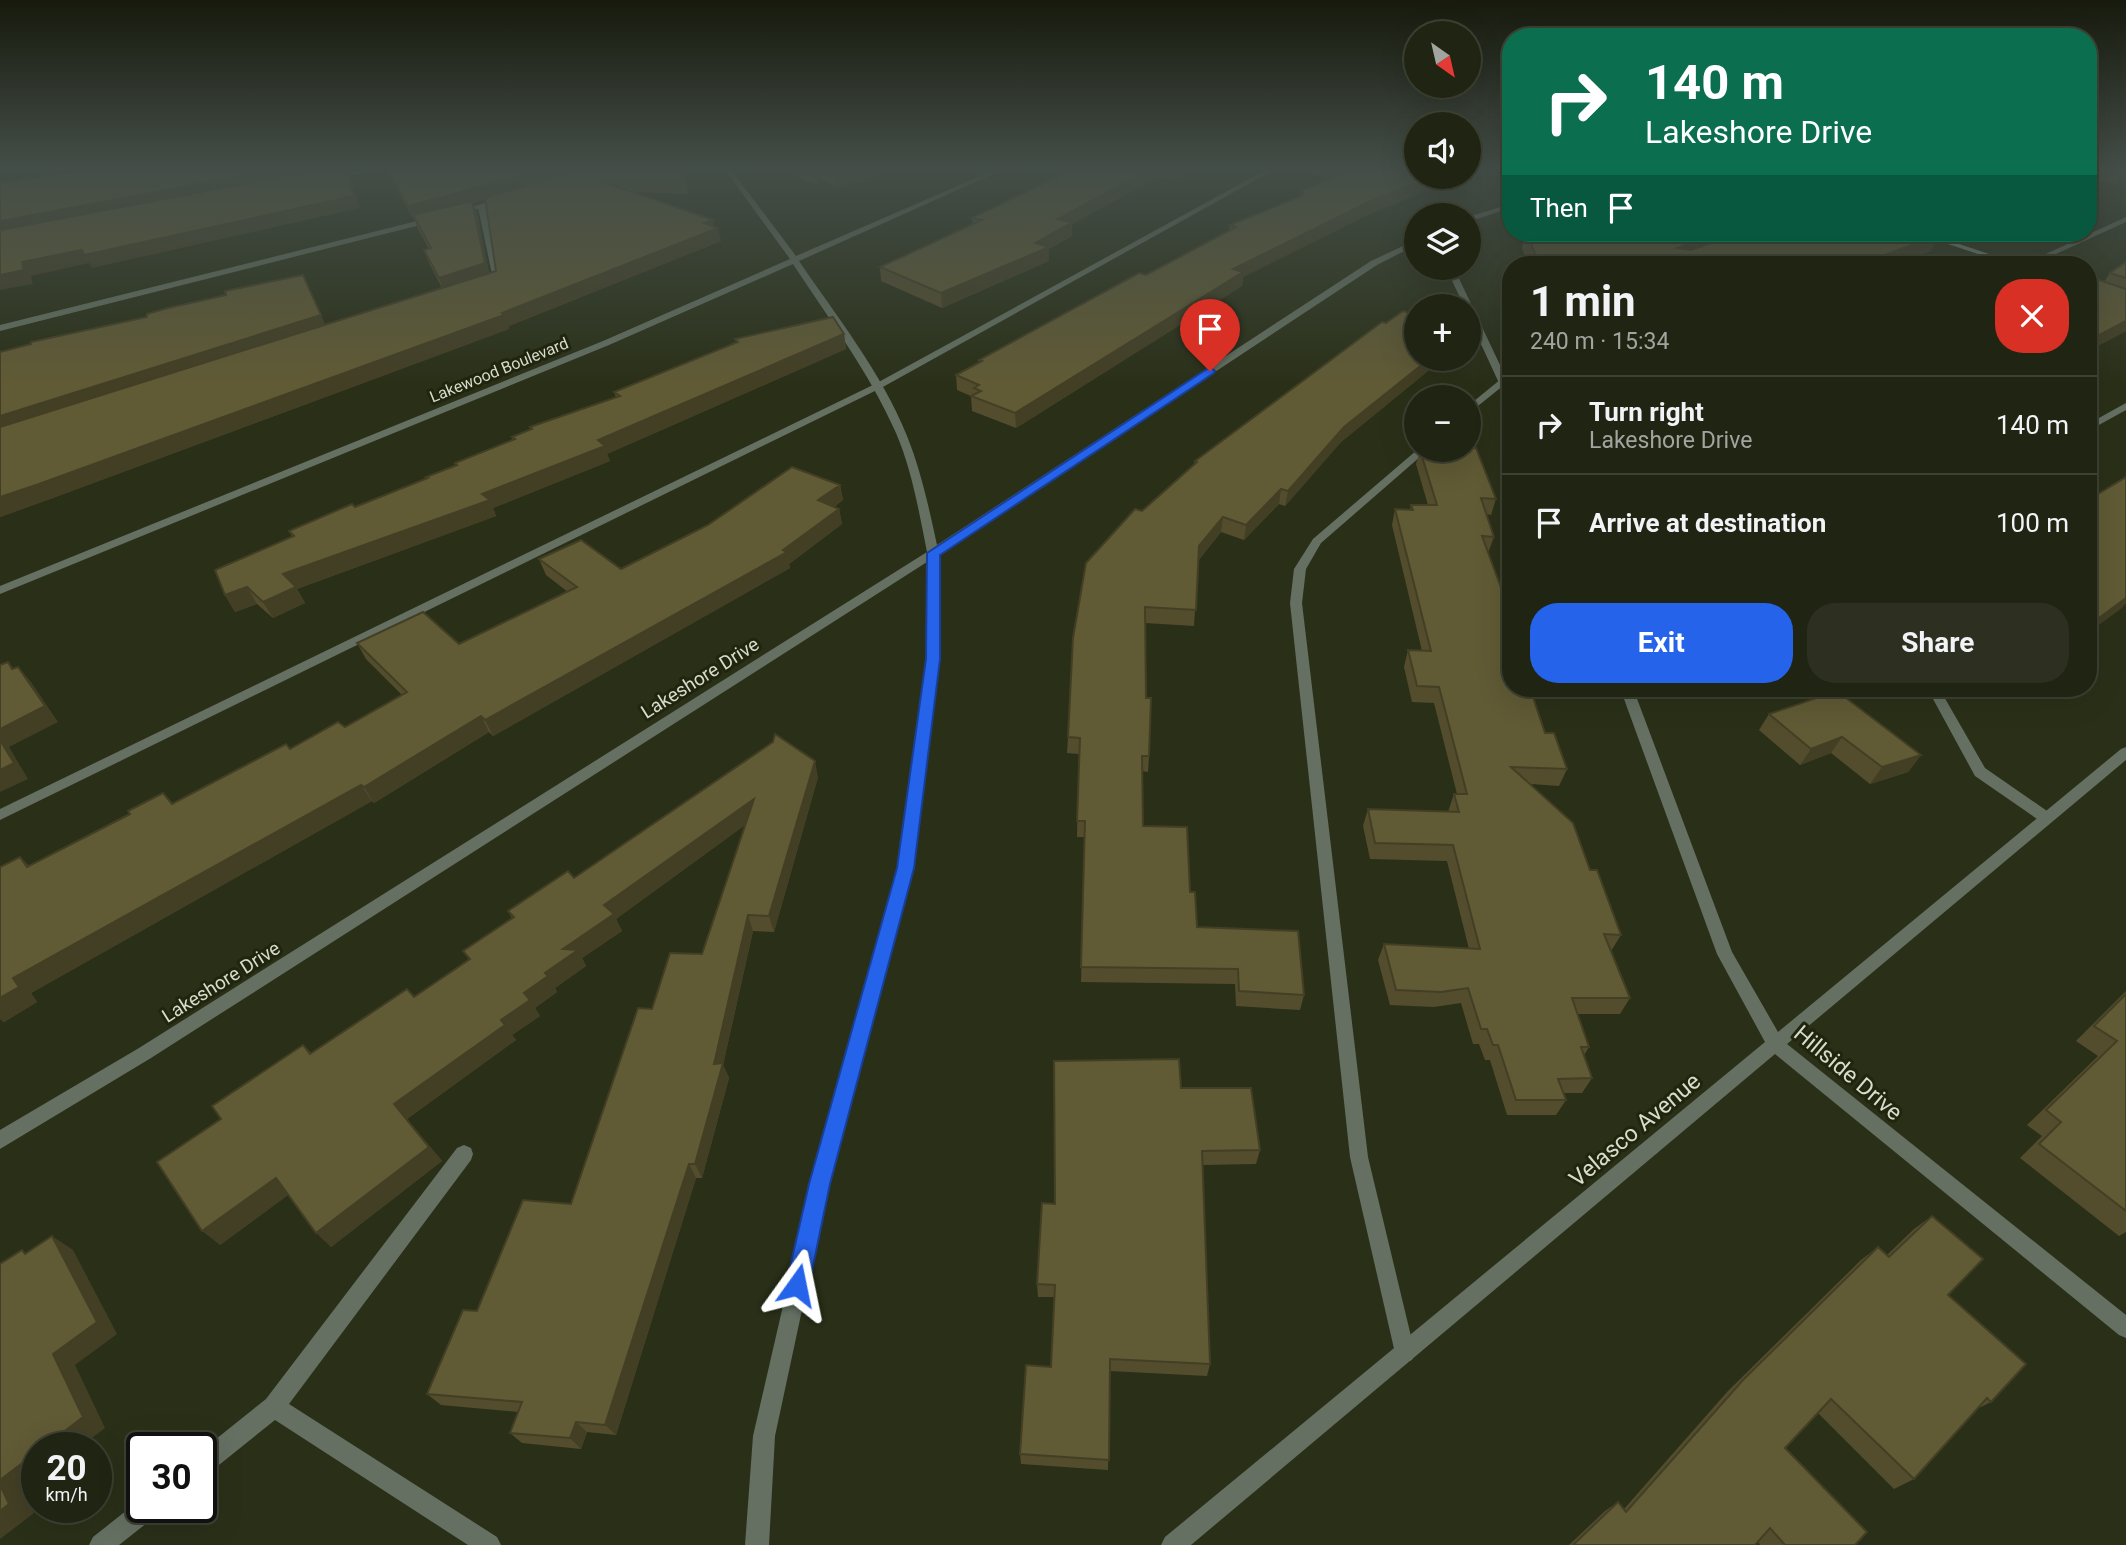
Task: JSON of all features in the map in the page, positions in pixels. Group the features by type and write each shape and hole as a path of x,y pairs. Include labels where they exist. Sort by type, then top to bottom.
{"main road":[{"path":"1947,242 1990,256"}],"street":[{"path":"0,328 351,239"},
{"path":"484,284 498,280 489,239"},
{"path":"757,1545 764,1436 820,1184 905,868 933,659 933,553 918,484 902,435 878,386 779,239"},
{"name":"Lakewood Boulevard","path":"0,590 606,343 847,239"},
{"path":"0,815 878,386 1145,239"},
{"path":"2045,256 2076,242"},
{"name":"Lakeshore Drive","path":"0,1140 145,1053 933,553 1374,263 1404,249"},
{"path":"1456,280 1502,377"},
{"path":"1481,400 1502,383"},
{"path":"2097,423 2126,406"},
{"path":"1405,1353 1359,1157 1296,603 1300,569 1317,541 1409,462"},
{"name":"Hillside Drive","path":"1629,697 1725,954 1776,1045 2126,1328"},
{"path":"1939,697 1980,772 2045,817"},
{"name":"Velasco Avenue","path":"1173,1545 2126,752"},
{"path":"217,1452 274,1407 464,1154"},
{"path":"274,1407 489,1545"},
{"path":"101,1545 129,1523"}],"building":[{"path":"0,239 157,239 84,255 82,250 22,262 24,270 0,275"},
{"path":"426,239 480,239 485,263 439,278 424,250 431,248"},
{"path":"491,239 690,239 502,313 504,315 0,497 0,427 496,271"},
{"path":"941,239 1042,239 1035,243 1049,247 941,293 880,267"},
{"path":"1213,239 1294,239 1233,269 1243,272 1015,413 971,396 981,391 974,388 979,385 956,375 982,361 979,360 1139,273 1146,275"},
{"path":"1530,242 1693,242 1677,248 1691,250 1714,242 1920,242 1882,256 1536,256"},
{"path":"2126,262 2126,278 2110,273"},
{"path":"303,275 321,315 0,416 0,352 31,342 147,317 147,314 168,308 226,295 225,291"},
{"path":"2097,281 2126,289 2126,321 2097,336"},
{"path":"1404,311 1404,371 1414,371 1344,427 1288,491 1281,489 1246,525 1223,517 1199,546 1196,610 1145,607 1146,698 1151,698 1149,756 1142,756 1143,826 1187,827 1190,892 1195,892 1197,927 1298,931 1304,995 1239,991 1238,969 1081,967 1085,821 1077,821 1080,738 1068,737 1073,638 1086,563 1135,509 1142,511 1197,462 1195,461 1382,322 1386,323"},
{"path":"833,317 844,334 598,440 605,446 482,494 490,500 283,574 296,587 263,602 247,587 225,595 215,570 294,536 289,531 352,504 355,507 428,478 426,477 457,465 455,463 515,439 512,437 532,429 530,427 620,396 614,392 738,342 735,339"},
{"path":"1481,461 1496,499 1481,498 1494,537 1482,536 1502,590 1502,697 1533,697 1545,733 1554,733 1567,769 1511,767 1573,823 1590,870 1597,870 1621,935 1604,934 1630,998 1572,998 1589,1047 1581,1047 1592,1078 1558,1079 1566,1100 1516,1100 1498,1045 1493,1045 1487,1029 1481,1029 1468,988 1441,992 1396,990 1384,944 1480,949 1453,845 1375,843 1368,809 1459,812 1454,794 1467,794 1439,687 1417,686 1408,650 1431,651 1395,509 1413,510 1411,505 1437,505 1424,462"},
{"path":"792,467 840,485 818,500 839,509 783,550 787,552 485,720 481,716 364,787 361,785 13,978 19,987 0,998 0,867 20,857 27,867 130,814 128,811 163,793 172,804 286,744 290,749 338,722 345,727 407,692 357,643 423,612 459,644 577,587 539,559 581,540 621,569 708,525"},
{"path":"2126,477 2126,598 2097,619 2097,495"},
{"path":"8,662 12,669 18,667 45,706 0,729 0,665"},
{"path":"1819,697 1845,697 1921,755 1882,767 1842,737 1811,749 1769,714"},
{"path":"775,734 815,761 769,916 748,915 714,1064 723,1063 695,1164 689,1164 605,1425 576,1422 570,1438 510,1433 522,1402 427,1394 463,1310 477,1311 523,1200 571,1204 638,1008 652,1009 670,953 702,954 754,799 604,905 614,914 563,949 578,950 545,973 548,976 524,993 530,1000 501,1020 505,1025 394,1104 429,1147 316,1233 276,1178 202,1231 157,1162 221,1119 212,1106 303,1045 310,1054 407,989 414,997 470,959 463,951 514,917 508,911 568,871 574,878 773,742"},
{"path":"0,740 14,763 0,770"},
{"path":"2126,994 2126,1211 2039,1144 2061,1122 2046,1110 2117,1041 2094,1026"},
{"path":"1179,1059 1181,1088 1251,1088 1260,1150 1202,1151 1210,1364 1110,1359 1109,1460 1020,1454 1026,1365 1051,1367 1055,1285 1037,1284 1042,1203 1055,1204 1054,1061"},
{"path":"1932,1216 1983,1259 1948,1295 2026,1364 1991,1402 1987,1398 1914,1479 1831,1399 1785,1448 1867,1532 1855,1545 1785,1545 1770,1528 1755,1545 1573,1545 1618,1502 1626,1512 1743,1380 1878,1247 1889,1257"},
{"path":"52,1236 97,1322 53,1354 83,1417 64,1432 21,1432 21,1464 0,1480 0,1264 22,1250 25,1254"},
{"path":"0,1485 9,1504 0,1511"}],"route":[{"path":"797,1285 820,1184 905,868 933,659 933,553 1210,371"}]}
